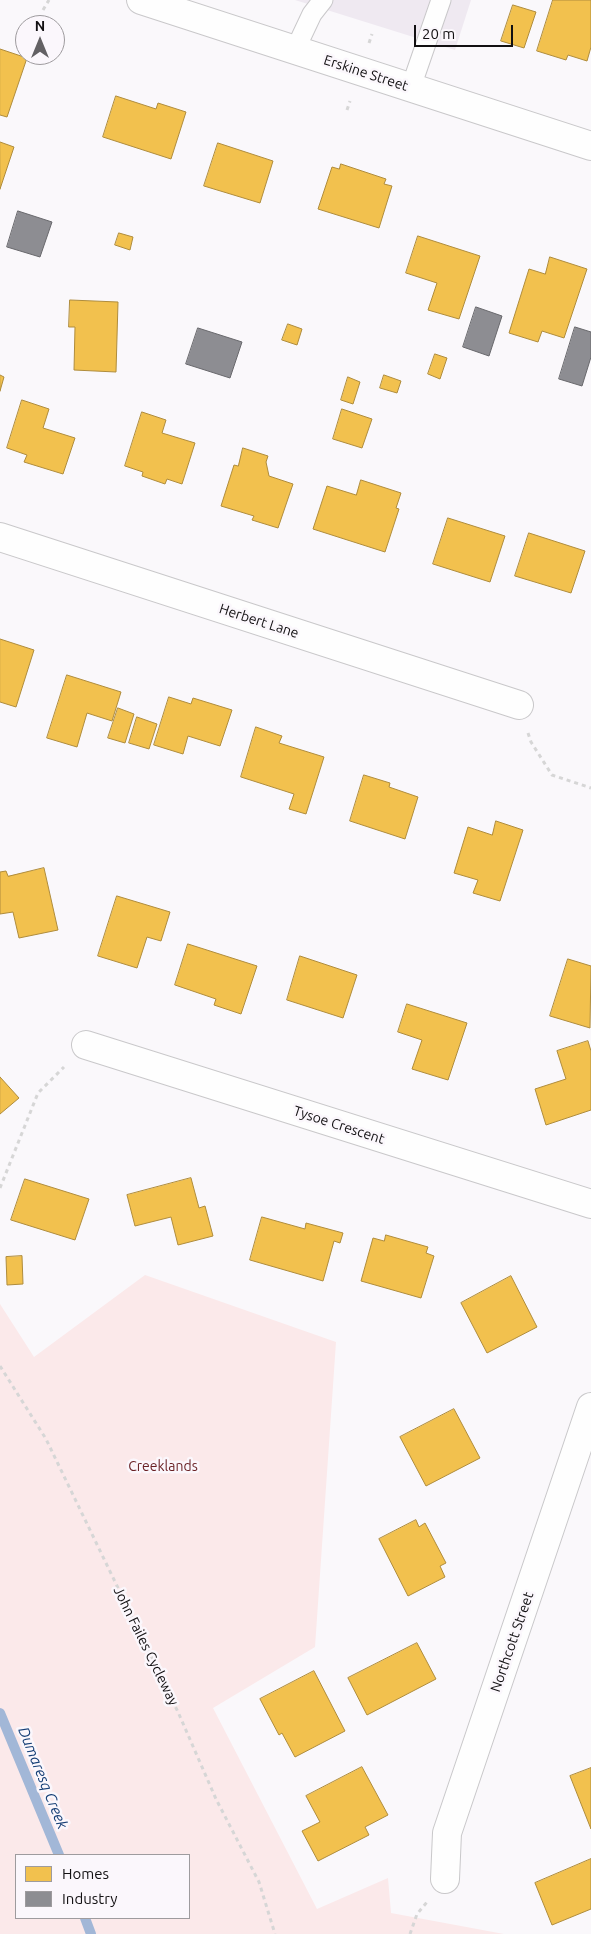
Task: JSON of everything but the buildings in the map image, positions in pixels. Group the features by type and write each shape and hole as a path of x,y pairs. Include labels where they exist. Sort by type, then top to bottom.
{"street":[{"name":"Erskine Street","path":"141,0 591,146"},
{"name":"Herbert Lane","path":"0,537 518,705"},
{"name":"Tysoe Crescent","path":"86,1045 591,1204"},
{"name":"Northcott Street","path":"444,1880 447,1834 591,1407"}],"lane":[{"path":"295,50 312,14 323,0"},
{"path":"411,87 440,0"}],"path":[{"path":"43,10 49,0"},
{"path":"347,110 350,101"},
{"path":"531,742 552,775 591,788"},
{"path":"0,1188 38,1093 55,1076"},
{"name":"John Failes Cycleway","path":"0,1366 50,1448 178,1712 216,1799 259,1882 276,1934"},
{"path":"410,1934 416,1914"}],"shaded area":[{"path":"295,0 471,0 455,50"}],"green space":[{"name":"Creeklands","path":"145,1275 336,1342 315,1647 213,1708 317,1909 388,1878 391,1913 504,1934 0,1934 0,1304 34,1357"}],"waterway":[{"name":"Dumaresq Creek","path":"0,1713 59,1854"},
{"name":"Dumaresq Creek","path":"85,1919 91,1934"}]}
